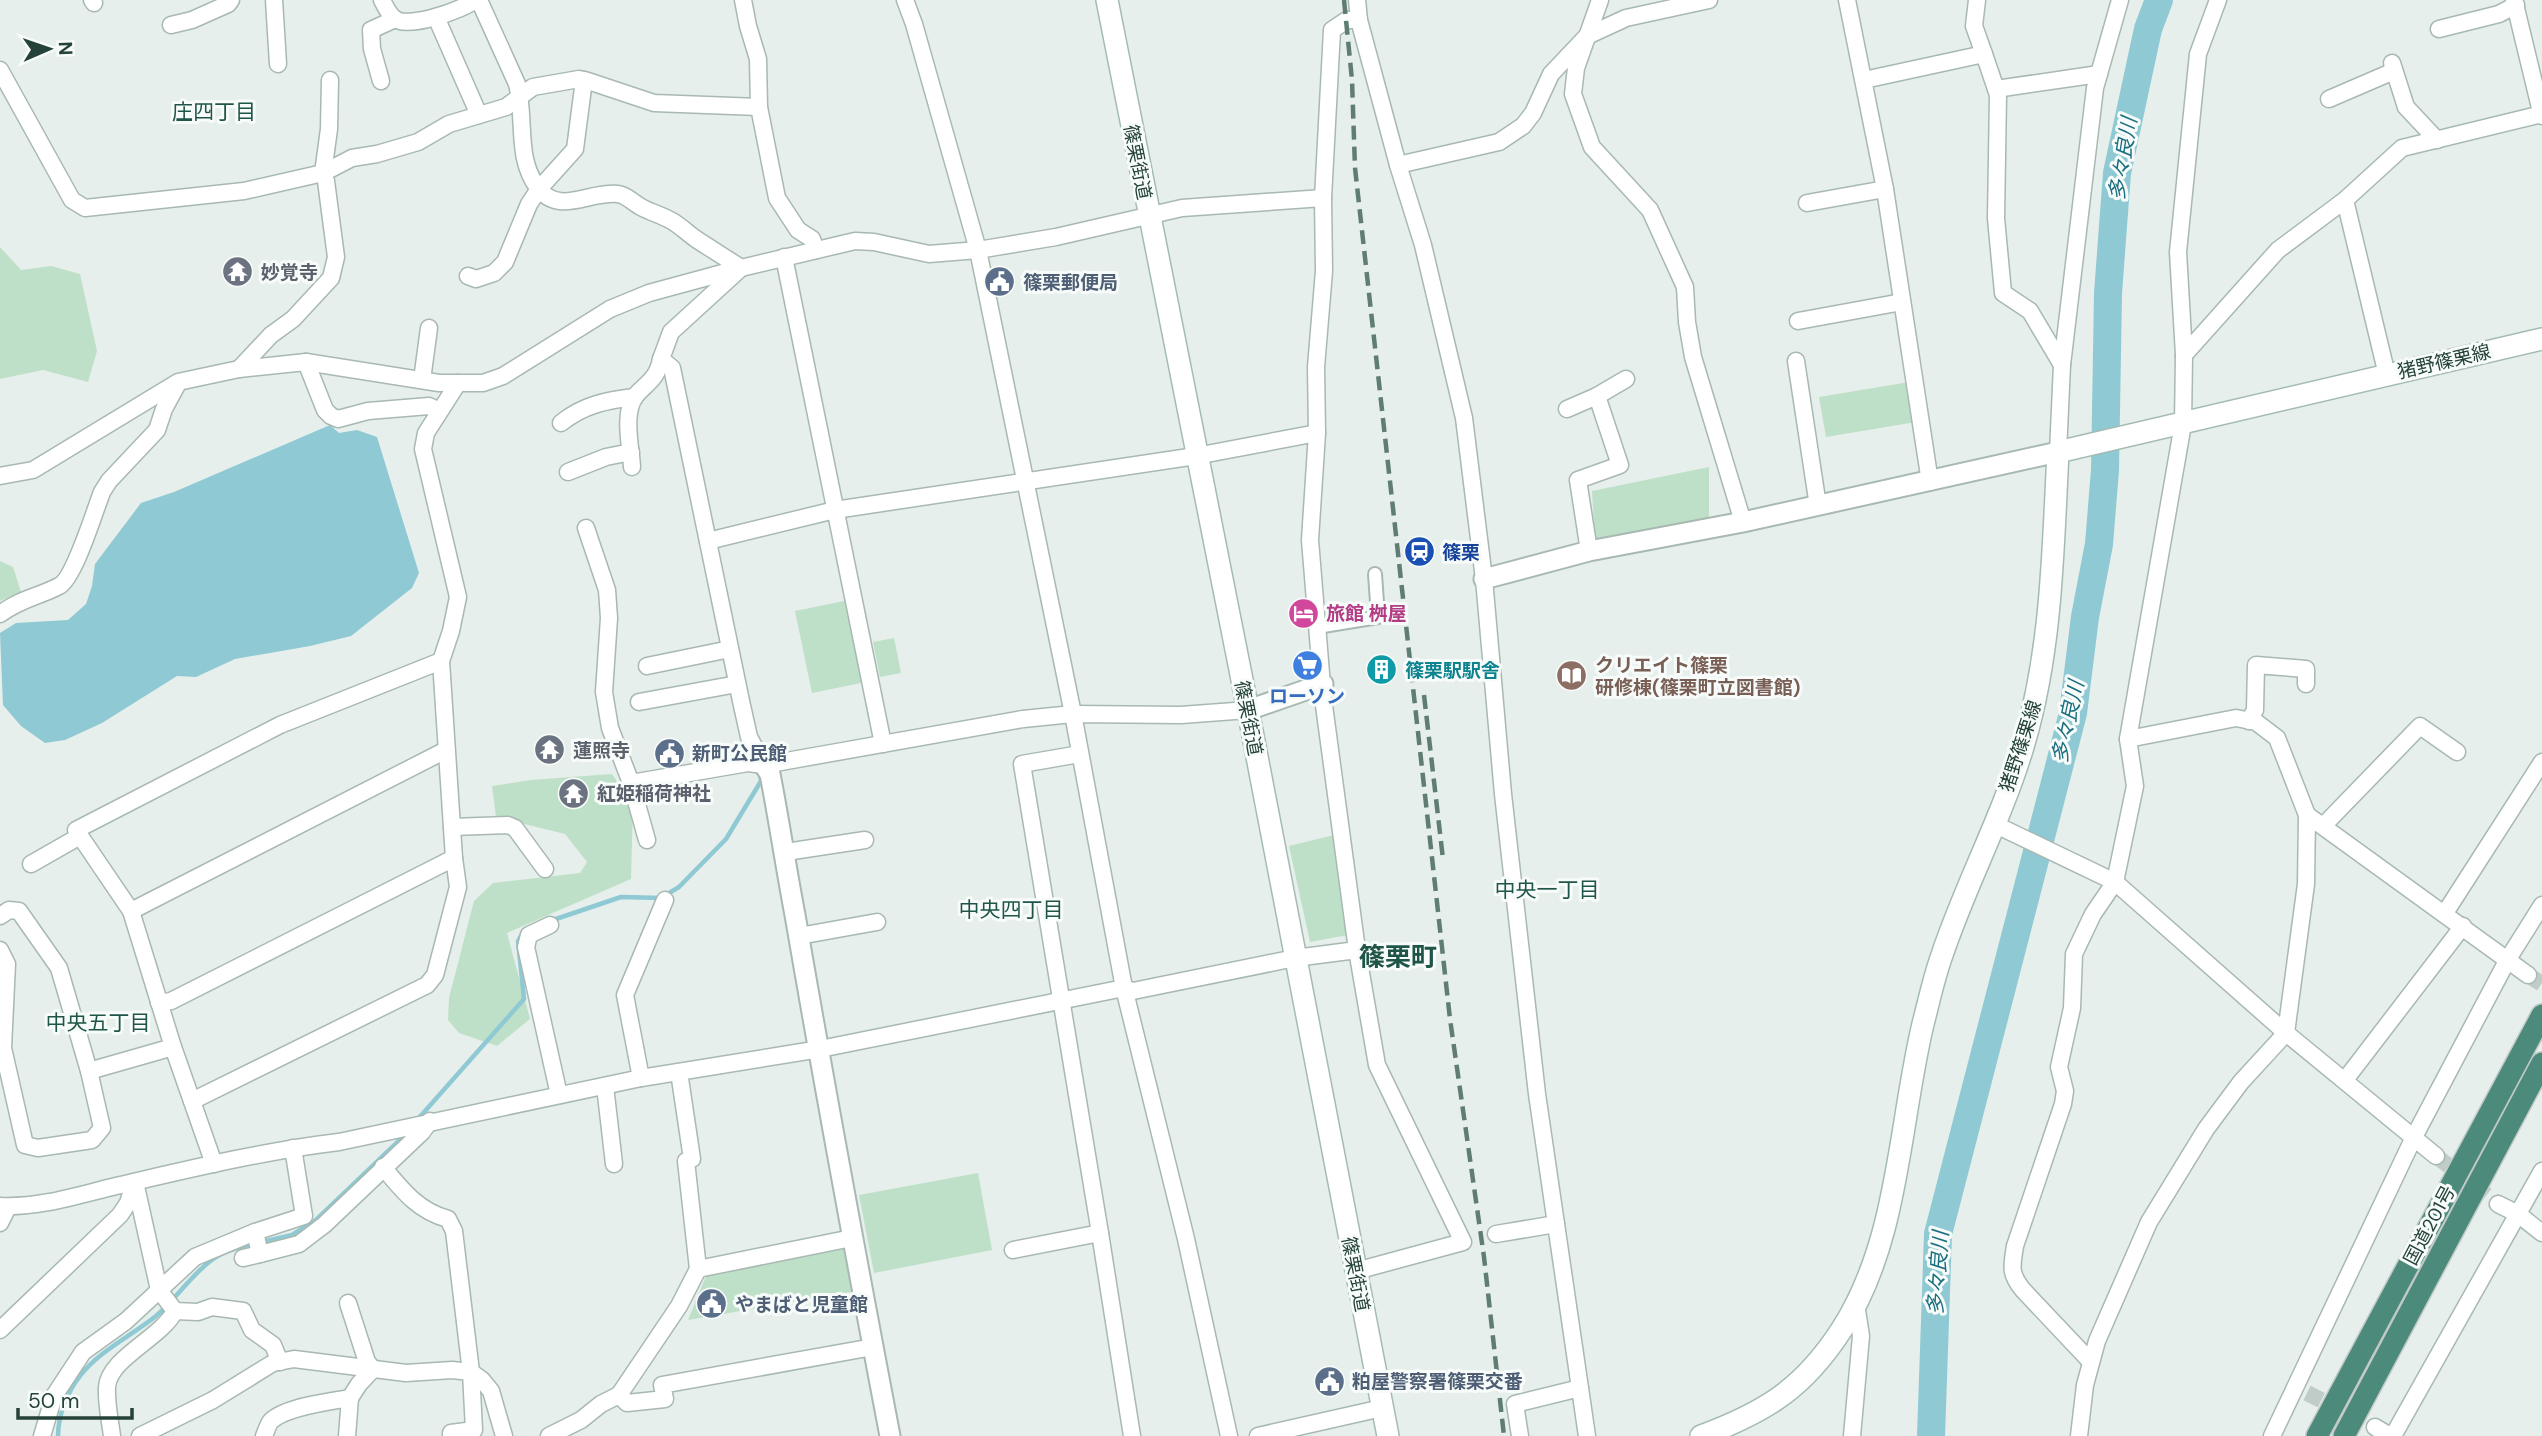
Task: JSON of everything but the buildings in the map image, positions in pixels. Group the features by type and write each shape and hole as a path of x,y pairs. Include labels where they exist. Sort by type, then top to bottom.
{"highway":[{"name":"国道201号","path":"2317,1436 2542,1015"},
{"name":"国道201号","path":"2344,1436 2542,1063"}],"main road":[{"name":"篠栗街道","path":"1107,0 1388,1436"},
{"name":"猪野篠栗線","path":"1701,1436 1746,1418 1791,1390 1829,1349 1856,1304 1875,1262 1923,1026 1942,956 1999,826 2024,743 2045,656 2063,451 2542,339"}],"street":[{"path":"171,25 192,20 232,0"},
{"path":"274,0 278,64"},
{"path":"382,0 395,19 405,22 436,17 477,0 520,95 522,138 528,170 539,190 559,202 571,202 598,194 622,194 638,206 676,223 741,268"},
{"path":"743,0 758,59 759,107 777,198 798,230 812,239 816,250"},
{"path":"905,0 978,250 1073,715 1124,988 1186,1240 1229,1436"},
{"path":"1357,0 1359,20 1423,245 1464,418 1484,579 1508,835 1537,1094 1587,1436"},
{"path":"1600,0 1576,68 1573,94 1592,147 1650,210 1685,287 1693,357 1743,522"},
{"path":"1398,164 1499,142 1523,127 1551,74 1587,36 1626,18 1709,0"},
{"path":"1847,0 1885,189 1930,482"},
{"path":"1977,0 1974,26 1997,95 1996,218 2003,293 2030,311 2062,365"},
{"path":"1484,579 1589,551 1743,522 2063,451 2062,365 2095,88 2120,0"},
{"path":"2091,1362 2012,1277 2012,1265 2015,1246 2063,1104 2065,1091 2059,1067 2073,1008 2074,954 2093,914 2115,881 2135,786 2129,739 2180,424 2184,355 2178,252 2198,54 2218,0"},
{"path":"2184,355 2278,250 2345,200 2402,148 2542,115 2515,3 2499,14 2439,29"},
{"path":"436,17 479,115"},
{"path":"381,81 372,49 371,30 395,19"},
{"path":"1356,1271 1463,1242 1377,1065 1357,950 1317,627 1310,540 1324,271 1323,198 1332,30 1347,20 1359,20"},
{"path":"1864,80 1984,54"},
{"path":"2329,99 2393,67 2406,107 2437,139"},
{"path":"0,70 72,200 85,208 244,191 323,173 352,158 418,142 449,124 506,107 533,87 584,80 654,103 759,107"},
{"path":"1996,89 2099,74"},
{"path":"239,369 271,335 293,319 331,278 336,257 323,173 329,129 330,80"},
{"path":"468,276 476,279 494,273 505,262 529,204 575,149 584,80"},
{"path":"1808,203 1885,189"},
{"path":"0,476 33,470 178,382 239,369 306,362 422,380 483,383 503,376 610,309 649,293 855,241 874,242 929,254 978,250 1056,237 1182,208 1323,198"},
{"path":"2345,200 2387,375"},
{"path":"784,257 883,744"},
{"path":"568,472 606,457 632,460 630,410 635,397 649,385 659,369 660,359 671,332 741,268"},
{"path":"1798,321 1902,302"},
{"path":"422,380 429,328"},
{"path":"660,359 672,368 749,737 770,774 890,1436"},
{"path":"1796,361 1818,506"},
{"path":"306,362 325,410 338,419 368,411 429,406 439,411"},
{"path":"1567,409 1626,379"},
{"path":"0,614 16,603 62,585 71,573 102,492 157,430 178,382"},
{"path":"192,1101 426,985 435,975 458,887 441,661 458,597 423,449 426,433 458,383"},
{"path":"1589,551 1577,480 1620,465 1597,396"},
{"path":"561,423 586,407 611,399 635,397"},
{"path":"708,541 835,510 1196,456 1317,433"},
{"path":"586,528 607,590 609,618 604,692 610,728 631,783 647,840"},
{"path":"1317,627 1378,617 1375,574"},
{"path":"647,666 730,649"},
{"path":"214,1164 173,1047 131,911 76,830 280,724 441,661"},
{"path":"2249,721 2255,710 2256,665 2306,669 2306,684"},
{"path":"639,702 737,684"},
{"path":"631,783 748,763 764,765 1023,719 1073,715 1181,715 1248,710 1323,684"},
{"path":"2079,1436 2085,1385 2091,1362 2112,1302 2149,1222 2206,1129 2241,1082 2286,1033 2306,884 2307,815 2277,738 2256,722 2236,718 2129,739"},
{"path":"2323,826 2420,726 2457,752"},
{"path":"131,911 446,750"},
{"path":"1080,754 1022,764 1132,1436"},
{"path":"2445,913 2542,762"},
{"path":"2307,815 2528,975"},
{"path":"452,827 508,825 515,828 545,869"},
{"path":"1999,826 2115,881 2286,1033 2436,1156"},
{"path":"31,864 80,836"},
{"path":"786,852 864,840"},
{"path":"159,1003 171,1001 454,858"},
{"path":"641,1078 625,995 665,900"},
{"path":"2272,1436 2301,1390 2414,1137 2508,958 2542,905"},
{"path":"0,916 9,910 19,911 59,968 89,1070 102,1128 92,1140 38,1148 25,1145 5,1081 3,1048 6,964 0,950"},
{"path":"799,936 877,922"},
{"path":"550,925 529,934 526,947 559,1095"},
{"path":"2345,1080 2463,926"},
{"path":"0,1223 4,1219 4,1206 34,1205 293,1147 338,1142 641,1078 820,1049 1124,988 1133,991 1295,958 1357,950"},
{"path":"89,1070 173,1047"},
{"path":"549,1436 581,1420 601,1404 619,1395 679,1306 698,1269 686,1161 692,1160 679,1072"},
{"path":"605,1086 614,1164"},
{"path":"243,1258 299,1244 324,1225 422,1132 430,1121"},
{"path":"42,1436 54,1396 83,1352 126,1321 195,1257 254,1232 304,1216 293,1147"},
{"path":"383,1167 420,1207 448,1219 454,1231 471,1372 474,1430 451,1433 451,1436"},
{"path":"2375,1427 2392,1436 2542,1171"},
{"path":"135,1182 159,1290 175,1311"},
{"path":"0,1330 120,1215 128,1203 135,1182"},
{"path":"2498,1204 2518,1214 2542,1233"},
{"path":"1496,1234 1556,1224"},
{"path":"254,1232 260,1254"},
{"path":"1013,1250 1100,1233"},
{"path":"698,1269 852,1238"},
{"path":"348,1303 367,1362 373,1368"},
{"path":"1852,1436 1861,1336 1856,1304"},
{"path":"175,1311 198,1312 212,1307 243,1311 252,1330 273,1345 280,1362"},
{"path":"112,1436 107,1385 111,1374 120,1363 164,1326 175,1311"},
{"path":"619,1395 627,1403 665,1399 662,1385 873,1348"},
{"path":"140,1436 164,1426 273,1363 294,1359 406,1373 452,1370 471,1372 491,1391 504,1436"},
{"path":"347,1436 351,1398 373,1368"},
{"path":"1520,1436 1514,1404 1580,1388"},
{"path":"264,1436 271,1421 287,1413 319,1402 351,1398"},
{"path":"1258,1436 1382,1408"}],"green space":[{"path":"0,247 21,270 51,266 80,274 97,351 88,382 43,370 0,379"},
{"path":"1909,382 1916,422 1826,437 1819,397"},
{"path":"1709,467 1709,521 1595,545 1592,491"},
{"path":"0,561 13,567 21,592 0,601"},
{"path":"849,600 866,682 812,693 795,611"},
{"path":"894,638 901,673 880,677 873,642"},
{"path":"612,774 633,805 631,879 507,933 530,1019 497,1046 459,1033 448,1020 449,998 474,901 493,883 580,873 587,862 565,834 496,817 492,786"},
{"path":"1334,835 1348,935 1310,942 1289,846"},
{"path":"978,1173 992,1250 874,1273 859,1195"},
{"path":"849,1248 857,1291 688,1320 706,1276"}],"water":[{"path":"330,425 339,433 357,430 377,437 419,573 412,588 351,636 235,659 196,677 177,676 102,723 65,740 45,743 21,726 3,705 0,633 16,623 68,620 86,604 95,564 141,503 174,492"}],"waterway":[{"name":"多々良川","path":"1931,1436 1938,1234 2073,713 2085,617 2099,544 2105,470 2108,293 2117,173 2148,29 2159,0"},
{"path":"550,921 621,897 661,898 679,887 726,839 761,781 760,773"},
{"path":"418,1119 524,999 518,941 522,934"},
{"path":"262,1242 292,1235 316,1220 406,1134"},
{"path":"58,1436 67,1397 88,1367 156,1316 214,1258 230,1250 253,1244"}],"tunnel":[{"path":"2528,975 2542,984"},
{"path":"2436,1156 2498,1204"},
{"path":"2307,1393 2375,1427"}],"railway":[{"path":"1344,0 1352,80 1355,168 1450,1019 1484,1257 1504,1436"},
{"path":"1424,695 1443,859"}],"place":[{"name":"妙覚寺","path":"238,272"},
{"name":"篠栗郵便局","path":"1000,282"},
{"name":"篠栗","path":"1419,552"},
{"name":"旅館 桝屋","path":"1303,613"},
{"name":"ローソン","path":"1307,665"},
{"name":"篠栗駅駅舎","path":"1382,670"},
{"name":"クリエイト篠栗 研修棟(篠栗町立図書館)","path":"1572,676"},
{"name":"蓮照寺","path":"550,750"},
{"name":"新町公民館","path":"669,753"},
{"name":"紅姫稲荷神社","path":"574,793"},
{"name":"やまばと児童館","path":"712,1304"},
{"name":"粕屋警察署篠栗交番","path":"1329,1381"}],"district":[{"name":"庄四丁目","path":"214,112"},
{"name":"中央一丁目","path":"1547,890"},
{"name":"中央四丁目","path":"1011,910"},
{"name":"篠栗町","path":"1398,957"},
{"name":"中央五丁目","path":"98,1023"}]}
